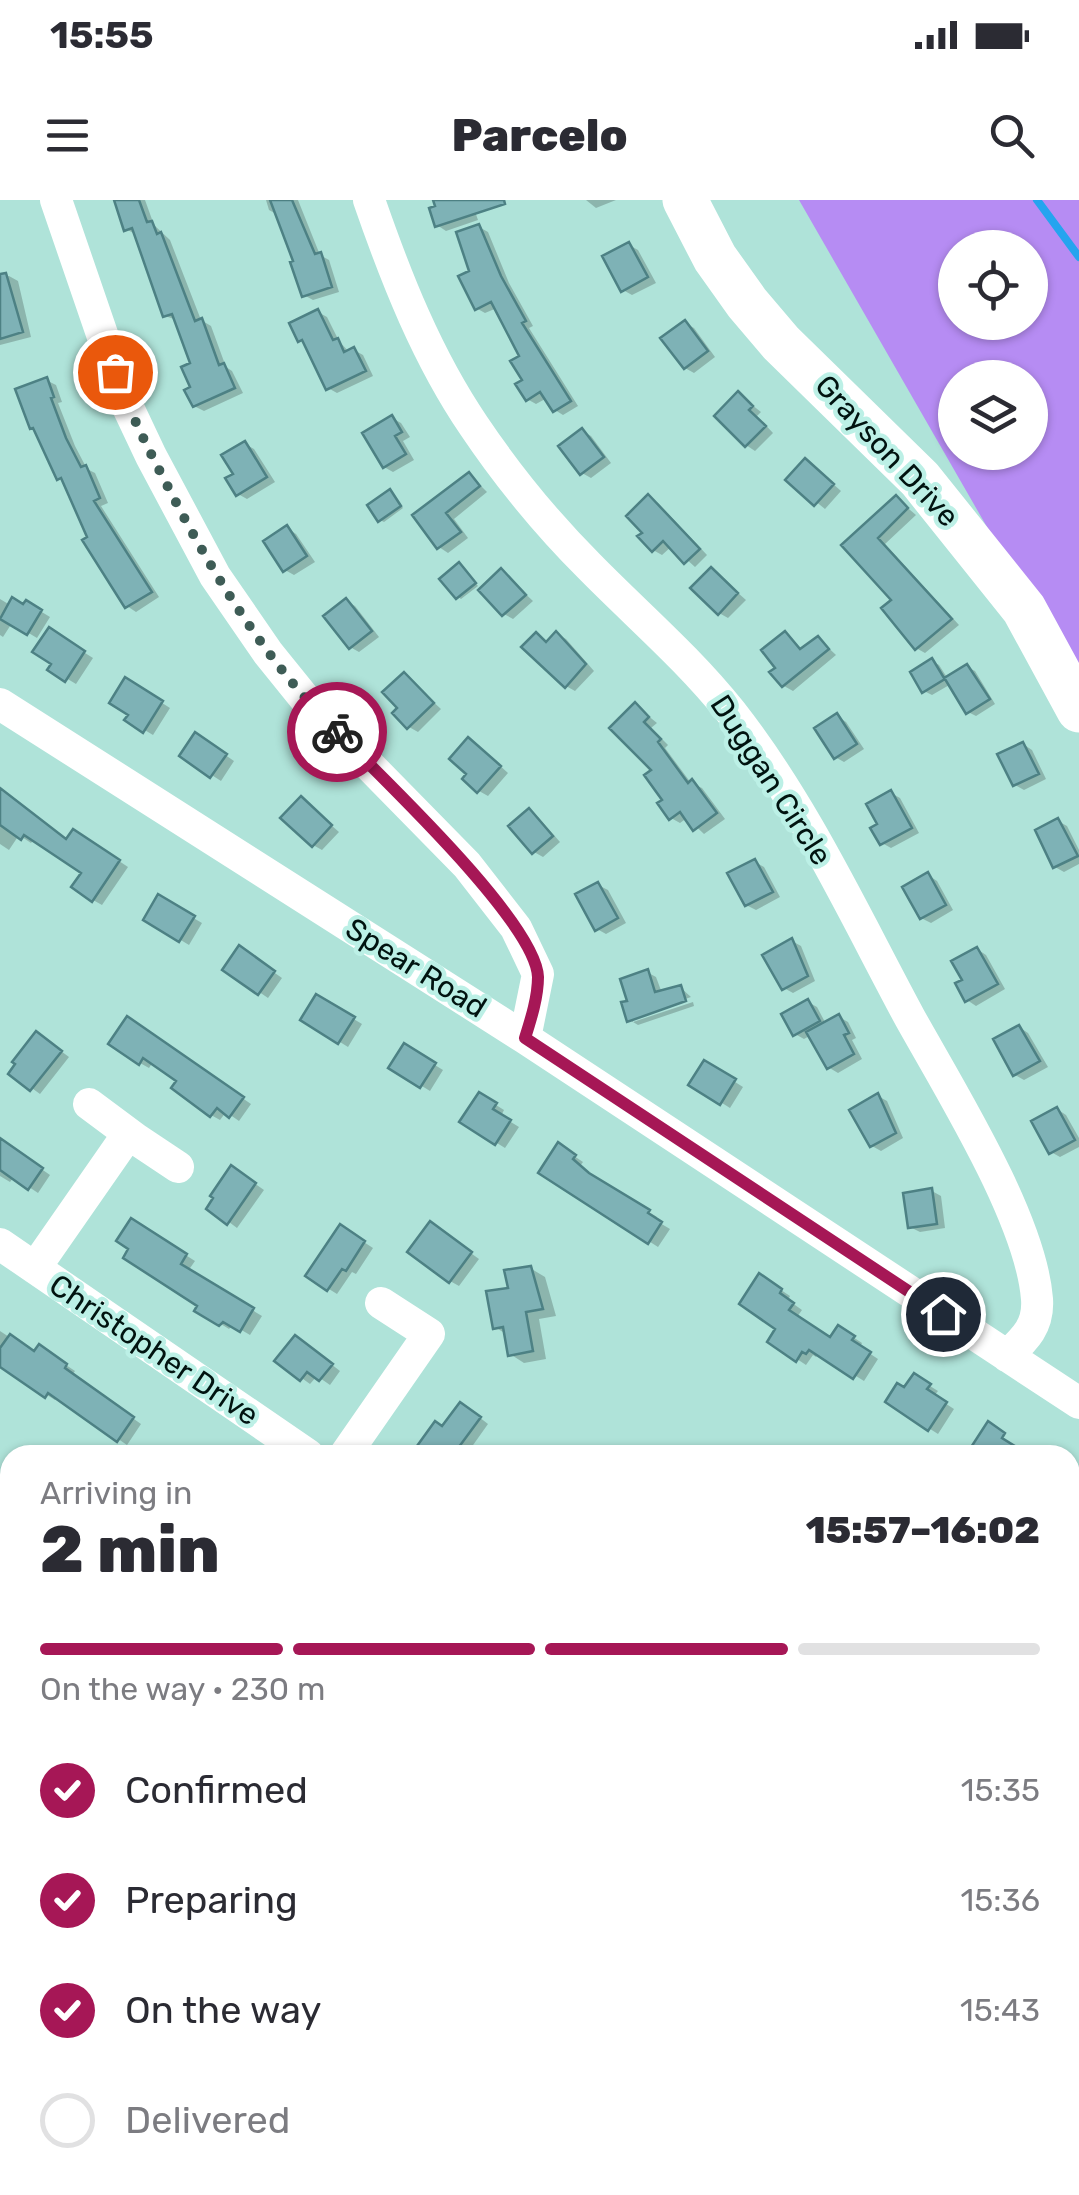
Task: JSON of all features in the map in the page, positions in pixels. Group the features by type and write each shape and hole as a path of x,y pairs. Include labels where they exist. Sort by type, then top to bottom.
{"street":[{"path":"56,200 125,401 215,576 310,705 467,865 516,928 538,974 525,1038"},
{"name":"Duggan Circle","path":"369,200 420,328 475,428 568,544 681,655 727,707 775,773 852,906 976,1140 1025,1248 1034,1275 1036,1320 1026,1338 1007,1356"},
{"name":"Grayson Drive","path":"685,200 715,258 747,303 782,343 920,479 1024,608 1079,710"},
{"name":"Spear Road","path":"0,704 525,1038 1079,1403"},
{"path":"89,1104 178,1167"},
{"path":"35,1268 120,1144 136,1138"},
{"name":"Christopher Drive","path":"0,1244 293,1445"},
{"path":"352,1445 429,1334 381,1303"}],"shaded area":[{"path":"799,200 1079,200 1079,687 954,470 1048,470 1048,360 938,360 938,442"}],"building":[{"path":"114,200 139,200 147,222 152,221 157,234 161,232 195,321 202,318 219,365 224,363 235,388 193,407 184,390 190,387 181,367 190,363 172,314 163,317 132,228 124,231"},
{"path":"270,200 292,200 315,254 321,252 332,287 302,297"},
{"path":"433,200 504,200 505,204 435,227 429,208 435,206"},
{"path":"479,224 526,321 522,323 571,401 553,412 540,392 526,401 515,384 522,380 510,361 519,356 491,302 475,310 458,276 469,271 456,232"},
{"path":"629,242 648,277 621,292 602,256"},
{"path":"6,273 23,332 0,339 0,274"},
{"path":"318,309 333,340 338,338 344,352 354,347 366,371 326,390 302,340 298,342 289,323"},
{"path":"685,320 708,351 684,369 660,338"},
{"path":"47,377 66,438 81,467 86,465 100,498 94,501 152,592 125,608 82,540 87,537 61,478 57,480 33,428 30,429 15,389"},
{"path":"738,391 753,406 749,410 766,426 745,447 714,416"},
{"path":"392,415 402,432 395,436 406,454 383,468 362,433"},
{"path":"582,428 604,457 580,475 558,446"},
{"path":"245,441 267,477 236,496 225,478 233,474 221,455"},
{"path":"805,458 834,484 814,506 785,480"},
{"path":"469,472 480,486 446,513 461,532 437,549 412,515"},
{"path":"390,489 401,506 378,522 367,505"},
{"path":"648,494 700,549 684,564 663,541 652,552 637,536 642,533 626,516"},
{"path":"896,495 908,508 878,538 952,619 915,650 881,608 891,600 841,545"},
{"path":"287,525 307,556 283,572 263,541"},
{"path":"459,562 476,583 456,599 439,579"},
{"path":"711,567 738,593 718,615 690,588"},
{"path":"501,568 526,595 502,616 478,590"},
{"path":"12,597 42,610 27,635 0,619"},
{"path":"346,598 372,631 349,649 323,616"},
{"path":"49,627 85,651 65,682 47,670 51,664 32,652"},
{"path":"556,631 586,664 565,688 521,647 536,632 546,642"},
{"path":"785,631 800,649 818,636 829,649 782,687 769,672 775,668 761,650"},
{"path":"932,658 944,678 967,664 990,699 966,714 945,679 922,693 910,672"},
{"path":"404,672 434,703 407,729 392,713 397,708 382,692"},
{"path":"125,677 163,701 143,733 124,720 128,715 109,703"},
{"path":"635,702 649,717 644,722 661,739 658,742 688,783 692,779 717,813 693,831 680,812 669,820 657,803 662,800 644,775 651,770 609,728"},
{"path":"837,713 857,744 834,759 814,728"},
{"path":"195,732 227,754 210,778 179,756"},
{"path":"468,737 501,766 477,793 462,779 466,774 449,759"},
{"path":"1023,742 1039,774 1013,786 997,754"},
{"path":"0,788 66,839 73,829 120,860 92,902 71,887 81,873 24,835 21,840 0,825"},
{"path":"891,790 912,828 880,845 870,828 877,824 866,804"},
{"path":"301,796 332,825 312,847 280,818"},
{"path":"529,808 553,836 532,854 508,826"},
{"path":"1058,818 1078,856 1053,868 1035,830"},
{"path":"755,859 773,892 745,906 727,873"},
{"path":"928,872 946,905 920,919 902,887"},
{"path":"598,882 618,918 595,931 575,894"},
{"path":"158,894 195,916 179,942 143,920"},
{"path":"792,938 808,976 782,990 762,955"},
{"path":"239,945 275,971 258,995 222,970"},
{"path":"977,947 998,984 965,1002 955,983 962,980 951,961"},
{"path":"648,969 655,992 681,985 686,1001 627,1022 621,1002 627,1001 620,979"},
{"path":"316,994 355,1017 338,1044 300,1020"},
{"path":"808,999 820,1021 793,1036 781,1014"},
{"path":"839,1014 854,1054 827,1069 806,1032"},
{"path":"127,1016 244,1097 229,1118 217,1108 210,1117 171,1088 176,1081 143,1058 139,1065 108,1044"},
{"path":"1019,1025 1040,1061 1013,1076 993,1039"},
{"path":"36,1031 62,1051 30,1091 8,1074 15,1064 12,1062"},
{"path":"404,1043 436,1063 420,1088 388,1068"},
{"path":"704,1060 736,1079 720,1105 688,1085"},
{"path":"479,1092 497,1103 493,1109 511,1120 495,1145 459,1122"},
{"path":"878,1093 896,1133 870,1147 849,1110"},
{"path":"1057,1107 1075,1140 1049,1154 1031,1121"},
{"path":"0,1138 43,1168 28,1190 0,1170"},
{"path":"558,1142 576,1155 573,1159 589,1173 650,1210 648,1213 662,1222 648,1244 538,1173"},
{"path":"231,1165 256,1183 227,1225 206,1209"},
{"path":"932,1188 937,1224 908,1228 903,1193"},
{"path":"131,1218 187,1254 181,1264 254,1308 240,1332 223,1322 219,1326 194,1311 197,1306 123,1258 128,1249 116,1241"},
{"path":"430,1221 472,1252 449,1283 407,1252"},
{"path":"340,1224 365,1241 346,1271 342,1269 327,1291 305,1276"},
{"path":"531,1266 543,1309 526,1312 533,1351 508,1356 503,1327 493,1329 486,1291 508,1288 504,1270"},
{"path":"759,1273 794,1303 789,1310 830,1337 838,1325 871,1352 853,1379 809,1350 806,1354 802,1352 796,1362 767,1342 775,1329 739,1304"},
{"path":"10,1334 34,1351 39,1344 67,1364 65,1368 134,1417 117,1442 48,1393 45,1398 0,1367 0,1348"},
{"path":"295,1335 333,1364 319,1381 307,1372 300,1381 274,1361"},
{"path":"914,1373 931,1384 927,1389 947,1402 928,1431 885,1402 897,1383 904,1387"},
{"path":"460,1402 481,1417 460,1445 418,1445 435,1421 442,1426"},
{"path":"988,1421 1005,1433 1002,1438 1013,1445 972,1445"}],"waterway":[{"path":"1037,200 1079,257"}],"way so far":[{"path":"115,372 151,456 215,576 268,653 337,732"}],"route":[{"path":"337,732 467,865 516,928 538,974 525,1038 943,1314"}]}
